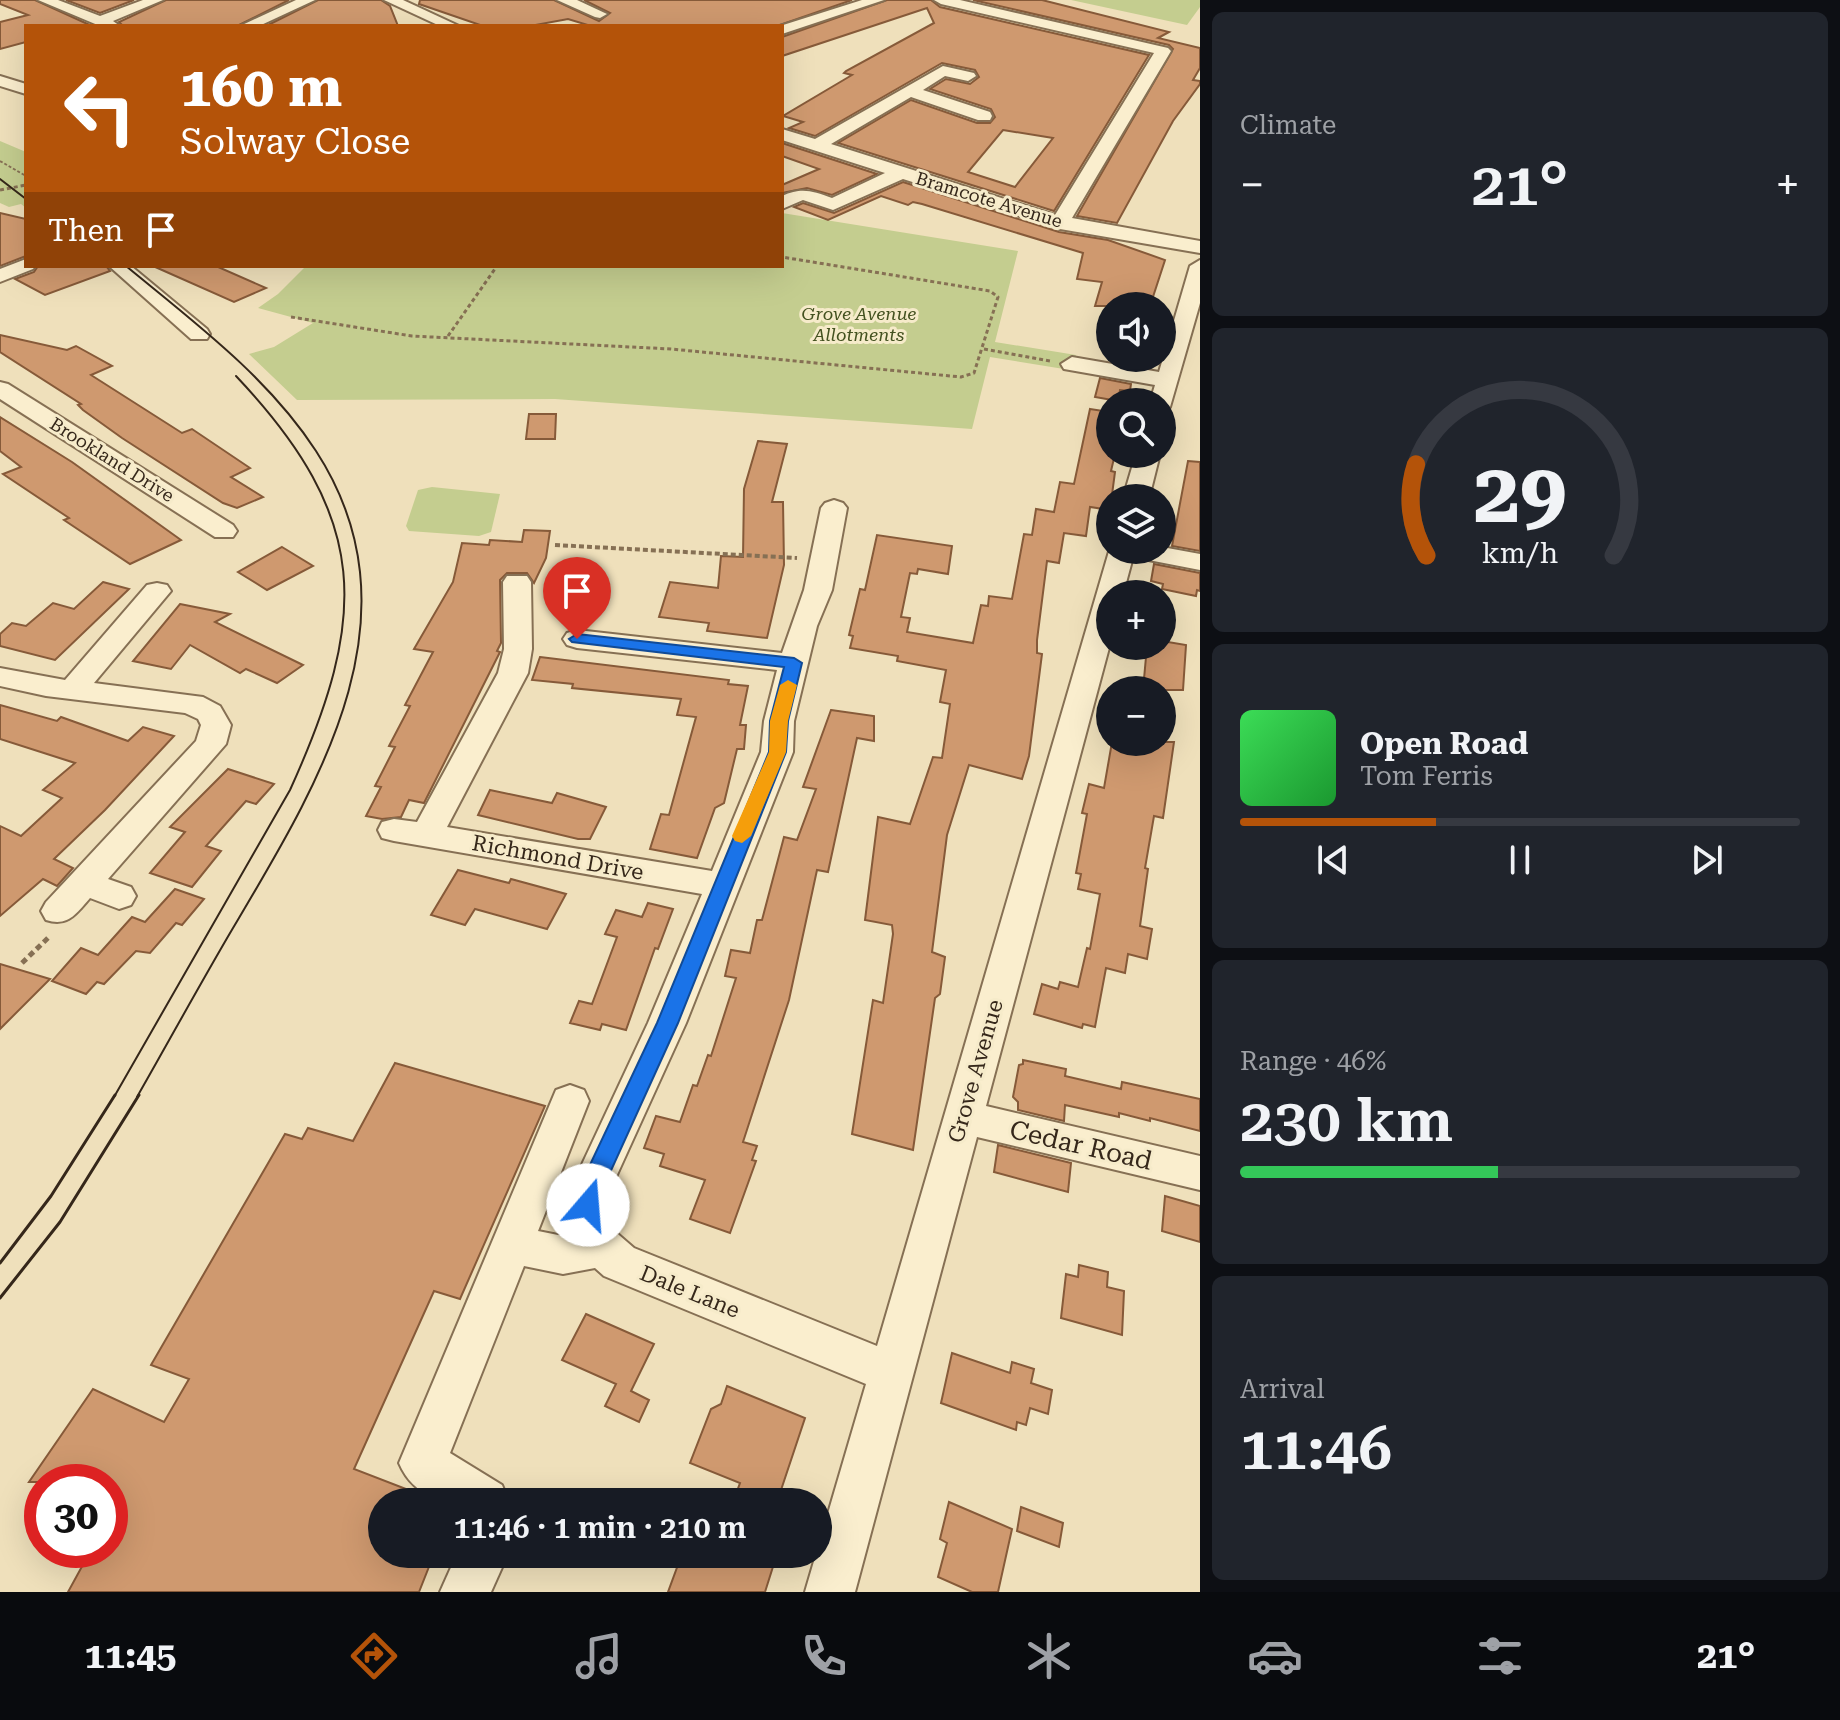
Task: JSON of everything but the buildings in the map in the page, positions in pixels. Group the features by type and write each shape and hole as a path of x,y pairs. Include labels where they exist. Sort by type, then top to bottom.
{"street":[{"path":"45,0 107,24 156,0"},
{"path":"252,24 308,0"},
{"path":"391,0 443,24"},
{"path":"564,0 600,14"},
{"path":"784,29 877,0"},
{"path":"941,0 1002,18 1163,51 1060,223"},
{"path":"421,14 441,8"},
{"path":"1060,46 1085,33"},
{"path":"816,146 945,69 968,76"},
{"path":"891,77 984,116"},
{"path":"0,81 24,88"},
{"name":"Bramcote Avenue","path":"784,135 1060,223 1200,247"},
{"path":"784,202 802,194 833,204 901,173"},
{"path":"0,276 24,266"},
{"path":"1166,388 1200,266"},
{"path":"121,268 199,334"},
{"path":"1072,364 1155,388"},
{"name":"Brookland Drive","path":"0,389 224,531"},
{"path":"511,1245 563,1255 601,1248 589,1219 591,1188 667,1023 777,752 779,721 803,626 821,574 834,508"},
{"path":"1176,558 1200,562"},
{"name":"Grove Avenue","path":"830,1592 1118,564"},
{"path":"434,822 500,672 518,649 517,582"},
{"path":"72,690 157,591"},
{"path":"577,639 660,639 794,663"},
{"path":"0,677 72,690 192,704 202,707 212,716 217,730 211,744 58,911"},
{"name":"Richmond Drive","path":"394,830 434,822 721,885"},
{"path":"84,883 119,896"},
{"path":"463,1488 423,1463 570,1101"},
{"name":"Cedar Road","path":"962,1117 1200,1173"},
{"name":"Dale Lane","path":"601,1248 619,1262 891,1373"},
{"path":"465,1592 476,1568"}],"path":[{"path":"0,161 24,175"},
{"path":"0,190 24,185"},
{"path":"291,317 412,336 671,349 961,377 974,373 998,297 990,291 784,257"},
{"path":"448,337 496,268"},
{"path":"984,349 1072,364"},
{"path":"555,545 821,574"}],"green space":[{"path":"1071,0 1200,0 1200,7 1187,25"},
{"path":"0,141 24,151 24,206 21,204 9,207 0,203"},
{"name":"Grove Avenue Allotments","path":"784,213 1018,251 995,342 1076,355 1070,370 990,357 972,429 555,399 297,400 249,354 274,347 313,323 258,308 278,294 304,268 784,268"},
{"path":"432,487 500,494 491,532 479,536 409,531 406,526 418,490"}],"tram line":[{"path":"0,179 24,197"},
{"path":"128,268 253,375 297,424 316,451 347,513 360,575 359,636 347,697 325,757 266,873 137,1097"},
{"path":"114,1097 290,790 316,728 334,672 343,620 343,571 333,524 312,477 280,428 236,376"},
{"path":"0,1263 51,1196 115,1095"},
{"path":"0,1298 60,1222 139,1095"}],"slow traffic":[{"path":"742,836 777,752 779,721 788,685"}],"route":[{"path":"577,639 794,663 779,721 777,752 667,1023 591,1188 588,1205"}]}
